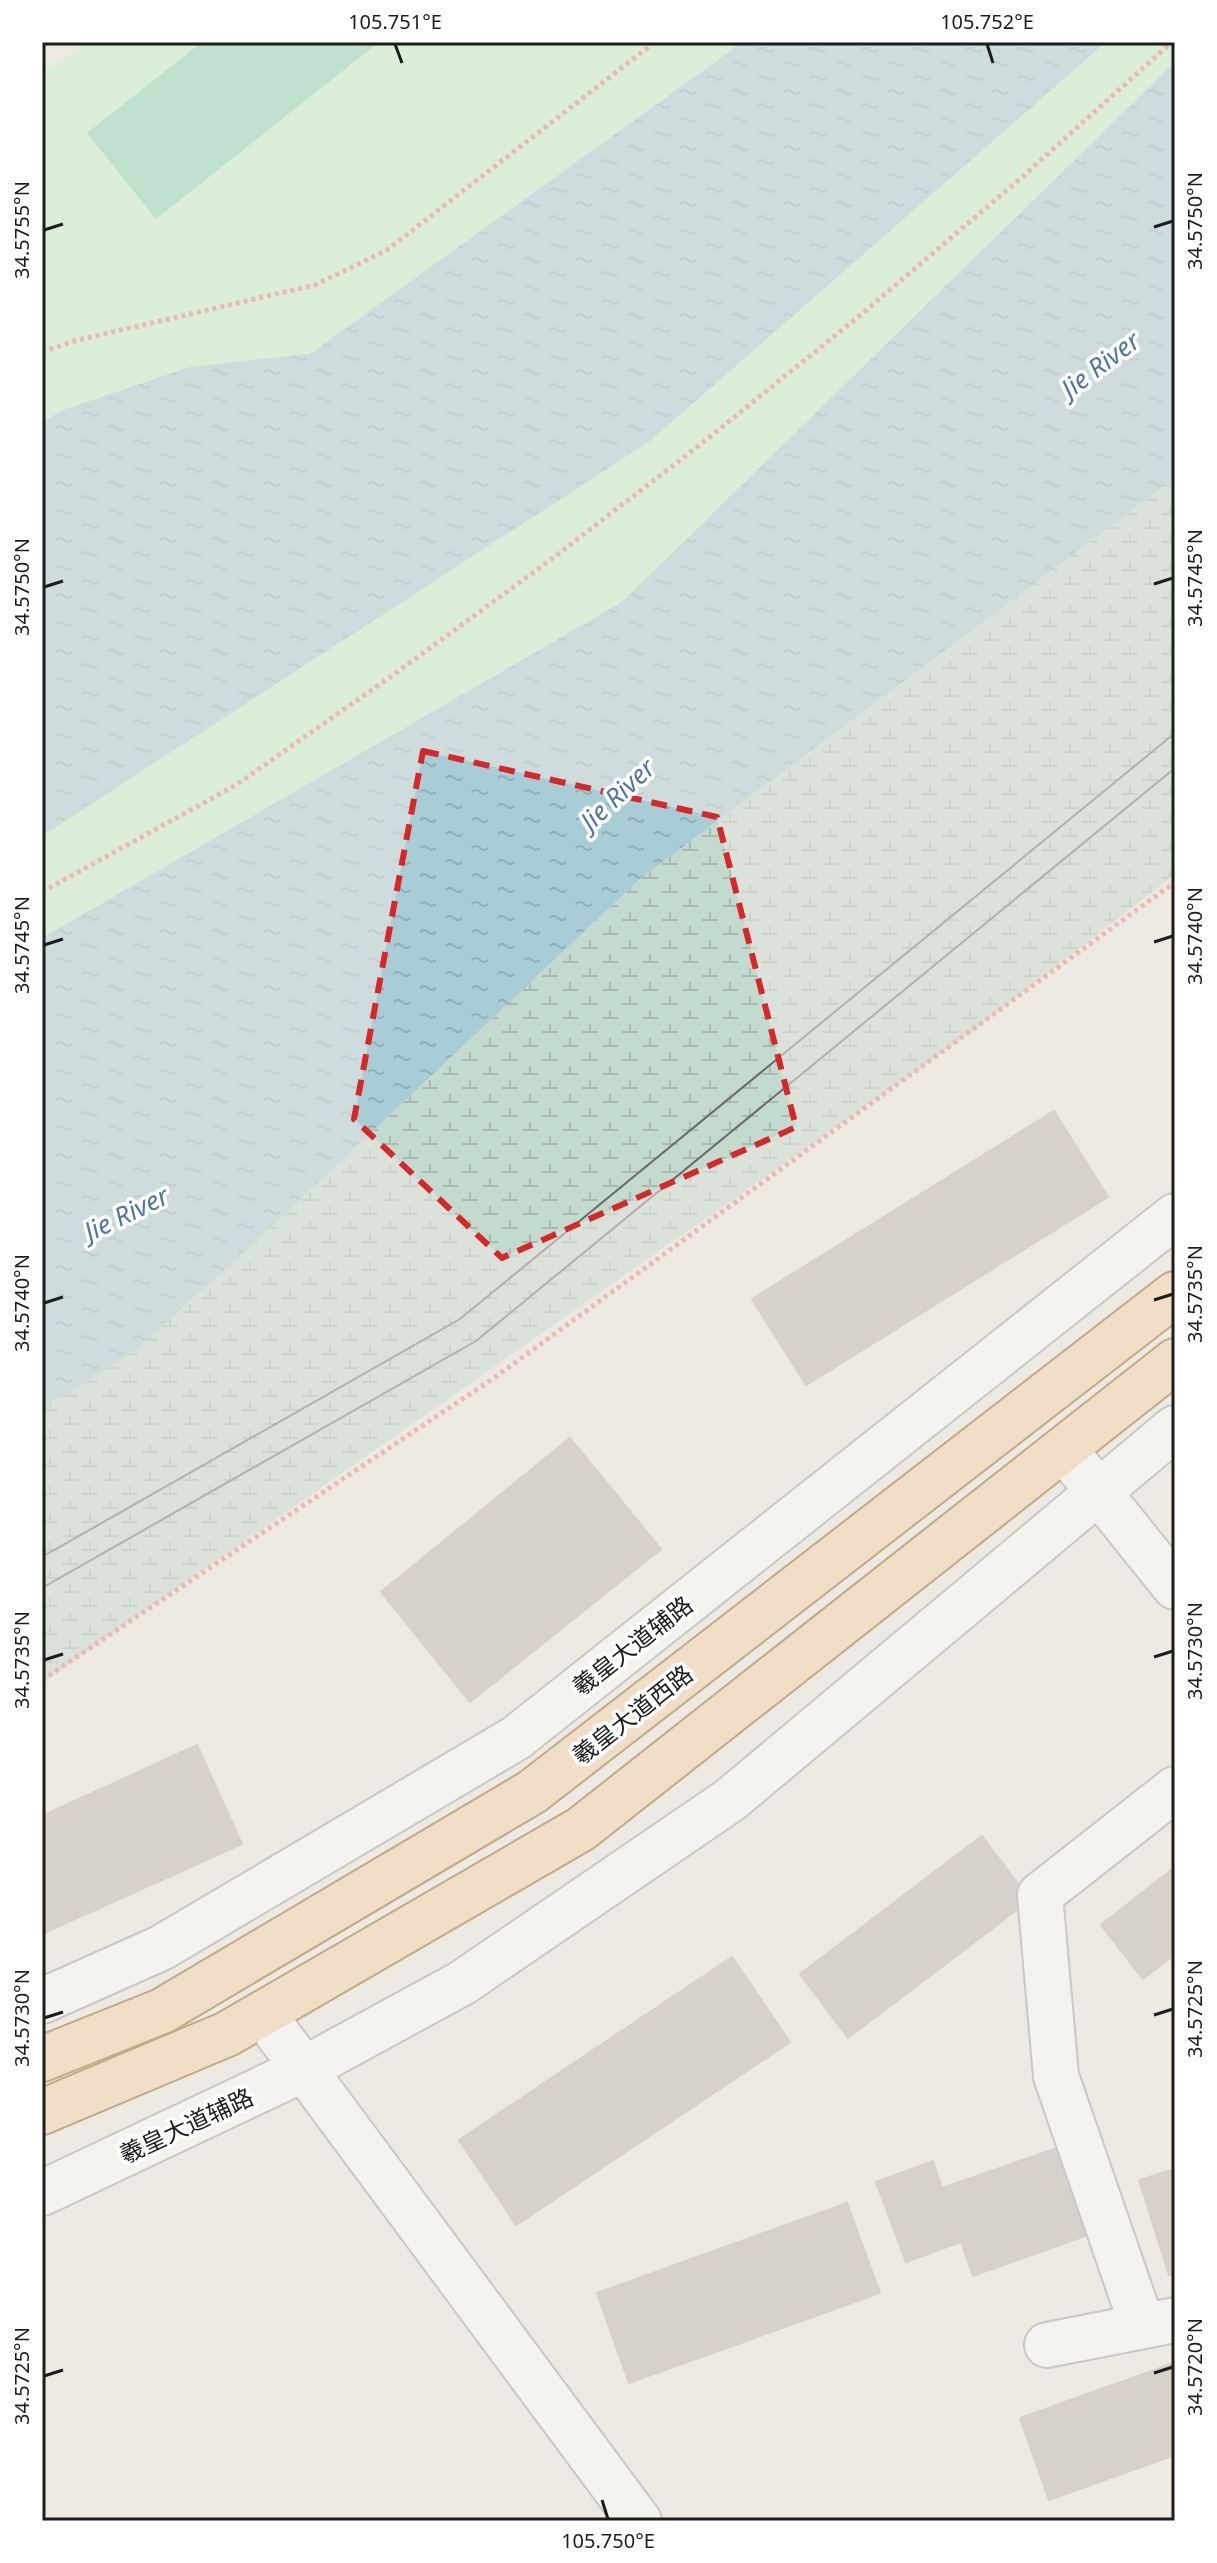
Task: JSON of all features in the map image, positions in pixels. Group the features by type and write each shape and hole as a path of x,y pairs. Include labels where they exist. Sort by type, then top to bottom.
{"main road":[{"name":"羲皇大道西路","path":"42,2059 162,2011 532,1792 1175,1294"},
{"path":"42,2112 227,2034 581,1829 1175,1361"}],"street":[{"name":"羲皇大道辅路","path":"42,2001 161,1948 516,1738 1175,1216"},
{"name":"羲皇大道辅路","path":"42,2193 304,2069 462,1983 730,1800 1175,1428"},
{"path":"1064,1449 1175,1587"},
{"path":"1047,2345 1158,2323 1056,2076 1040,1895 1175,1789"},
{"path":"263,2014 639,2521"}],"path":[{"path":"42,352 74,341 315,285 387,250 655,42"},
{"path":"42,892 236,785 549,561 863,313 1021,178 1172,42"},
{"path":"42,1680 494,1378 1175,882"}],"highlighted area":[{"path":"423,751 717,817 796,1127 502,1258 354,1119"}],"green space":[{"path":"87,42 1175,42 1175,62 622,602 42,938 42,75"},
{"path":"202,42 379,42 156,219 87,133"},
{"path":"1175,478 1175,874 972,1032 42,1683 42,1409 136,1350 253,1244 640,879"}],"water":[{"path":"739,42 1106,42 650,441 42,836 42,422 63,410 190,367 310,354"},
{"name":"Jie River","path":"1175,62 1175,478 640,879 253,1244 136,1350 42,1409 42,938 622,602"}],"building":[{"path":"1054,1111 1108,1197 806,1385 752,1299"},
{"path":"570,1438 661,1549 470,1702 381,1592"},
{"path":"197,1745 242,1844 42,1934 42,1816"},
{"path":"982,1836 1030,1900 848,2038 800,1974"},
{"path":"1175,1867 1175,1954 1143,1979 1101,1925"},
{"path":"732,1957 790,2042 516,2225 459,2140"},
{"path":"1057,2148 1088,2235 973,2276 961,2242 906,2262 876,2182 933,2161 942,2188"},
{"path":"1175,2169 1175,2273 1169,2275 1139,2180"},
{"path":"847,2203 880,2293 629,2383 597,2293"},
{"path":"1174,2363 1175,2455 1049,2500 1020,2418"}],"tram line":[{"path":"42,1557 460,1319 1175,733"},
{"path":"42,1588 476,1341 1175,768"}]}
